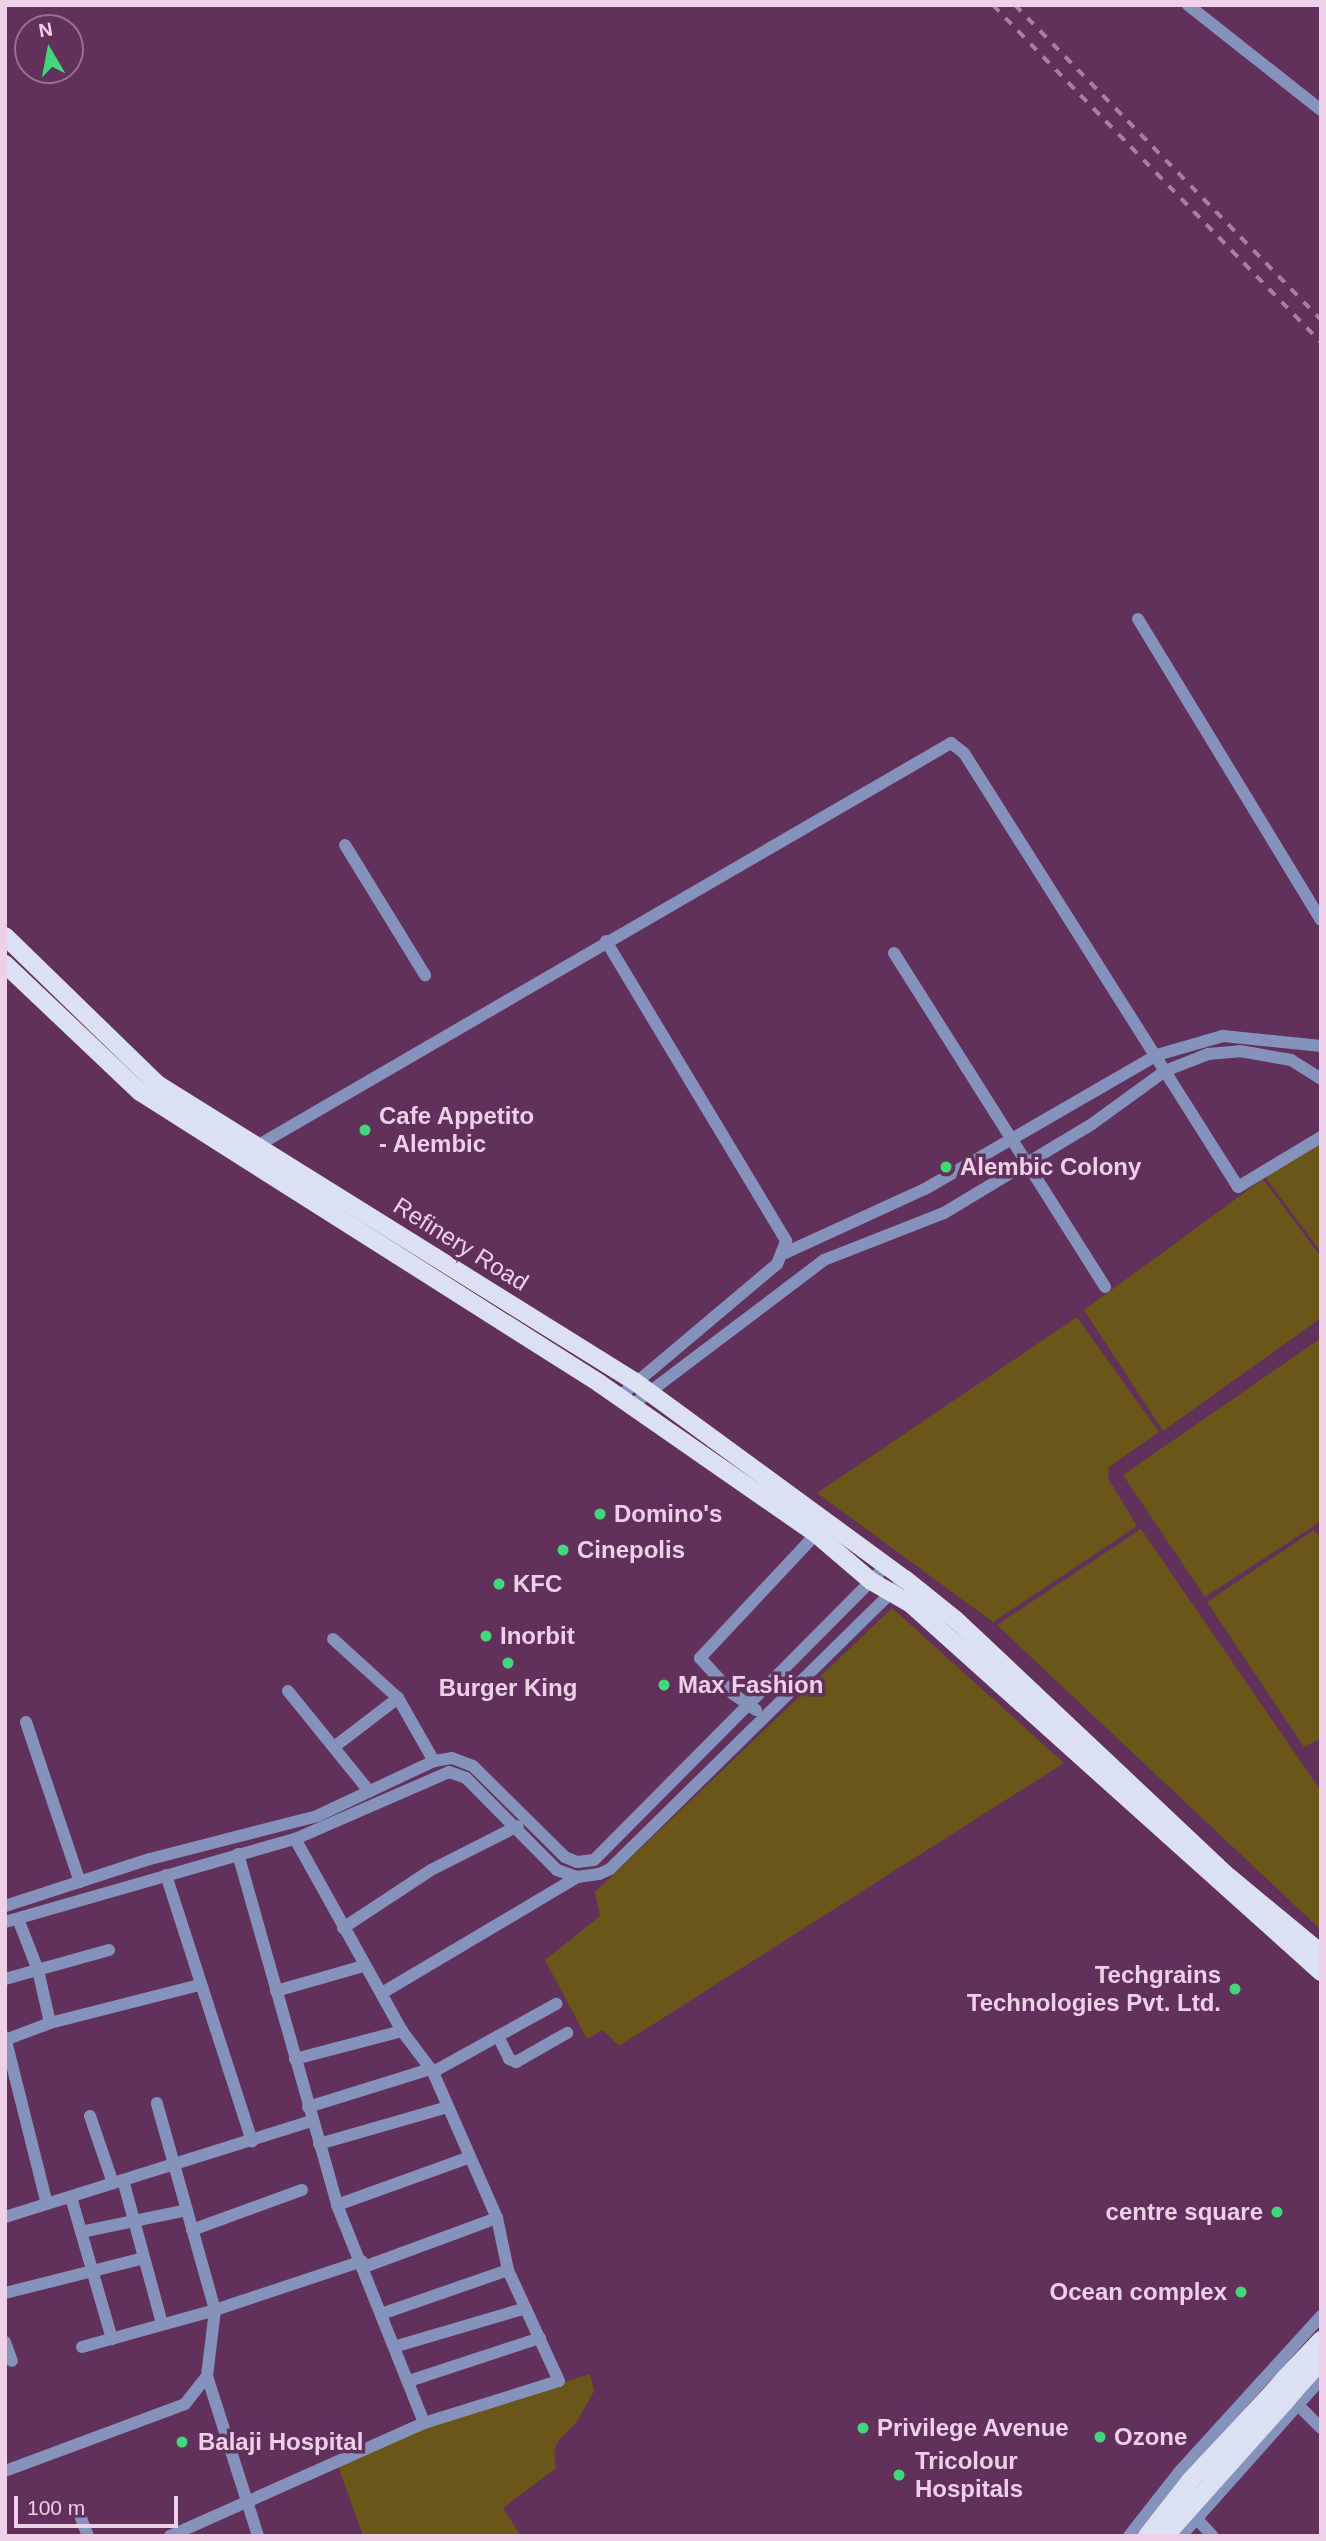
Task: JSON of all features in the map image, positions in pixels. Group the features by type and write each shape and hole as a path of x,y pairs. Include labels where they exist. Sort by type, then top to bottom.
{"main road":[{"name":"Refinery Road","path":"5,936 130,1062 170,1094 625,1401 816,1534 871,1581 943,1629 1186,1846"},
{"name":"Refinery Road","path":"5,964 140,1092 260,1157 641,1386 887,1565 956,1620 1186,1846"},
{"path":"1186,1846 1321,1953"},
{"path":"1186,1846 1321,1972"},
{"path":"1147,2536 1190,2482 1321,2340"},
{"path":"1165,2536 1321,2361"}],"street":[{"path":"1188,5 1321,110"},
{"path":"1138,619 1321,920"},
{"path":"260,1157 606,941 951,743 964,753 1238,1187 1321,1137"},
{"path":"345,845 425,975"},
{"path":"606,941 782,1228 785,1253"},
{"path":"894,953 1105,1287"},
{"path":"625,1401 777,1264 785,1253 925,1189 1157,1055 1223,1036 1321,1046"},
{"path":"641,1386 824,1260 944,1213 1092,1124 1165,1071 1208,1054 1240,1051 1291,1060 1321,1079"},
{"path":"765,1716 750,1706 700,1658 816,1534"},
{"path":"5,1906 79,1882 301,1821 433,1761 467,1762 565,1857 577,1862 594,1860 750,1706 887,1565"},
{"path":"382,1993 577,1877 610,1869 893,1594 905,1579"},
{"path":"333,1639 398,1698 433,1761"},
{"path":"289,1691 369,1791"},
{"path":"334,1747 398,1698"},
{"path":"26,1722 79,1882"},
{"path":"50,2023 38,1970 12,1921 295,1839 449,1772 466,1778 557,1870 577,1877"},
{"path":"343,1928 431,1870 514,1829 526,1819"},
{"path":"170,2536 424,2423 559,2381 509,2270 497,2218 432,2071 402,2031 295,1839"},
{"path":"238,1854 337,2205 384,2313 424,2423"},
{"path":"166,1875 199,1985 253,2141"},
{"path":"5,1979 109,1950"},
{"path":"276,1991 364,1966"},
{"path":"47,2204 5,2039 50,2023 199,1985"},
{"path":"308,2107 432,2071 556,2004"},
{"path":"295,2059 402,2031"},
{"path":"498,2036 509,2059 516,2062 566,2033"},
{"path":"158,2102 215,2310 207,2376 250,2501 258,2536"},
{"path":"319,2144 448,2108"},
{"path":"90,2116 134,2220 162,2324"},
{"path":"5,2217 312,2121"},
{"path":"337,2205 470,2157"},
{"path":"192,2230 302,2190"},
{"path":"71,2197 112,2339"},
{"path":"81,2232 187,2210"},
{"path":"82,2347 215,2310 363,2264 497,2218"},
{"path":"5,2293 144,2258"},
{"path":"384,2313 509,2270"},
{"path":"397,2346 526,2308"},
{"path":"1129,2536 1175,2477 1321,2316"},
{"path":"409,2381 540,2338"},
{"path":"5,2342 12,2361"},
{"path":"5,2471 185,2404 207,2376"},
{"path":"1266,2377 1321,2428"},
{"path":"1181,2536 1195,2517 1321,2379"},
{"path":"1195,2517 1213,2536"},
{"path":"81,2518 88,2536"}],"shaded area":[{"path":"1321,1144 1321,1252 1265,1177"},
{"path":"1263,1179 1321,1257 1321,1318 1163,1431 1084,1310"},
{"path":"1077,1317 1159,1432 1109,1467 1108,1478 1137,1526 993,1622 817,1493"},
{"path":"1321,1338 1321,1521 1205,1597 1123,1475"},
{"path":"1141,1529 1321,1791 1321,1930 997,1625"},
{"path":"1314,1530 1321,1539 1321,1738 1304,1747 1207,1602"},
{"path":"892,1608 1064,1763 619,2046 603,2030 587,2039 545,1960 600,1916 595,1892"},
{"path":"590,2374 594,2391 576,2423 558,2441 554,2452 556,2468 503,2508 521,2536 363,2536 338,2466 426,2426"}],"railway":[{"path":"993,5 1321,342"},
{"path":"1015,5 1321,320"}],"place":[{"name":"Cafe Appetito - Alembic","path":"365,1130"},
{"name":"Alembic Colony","path":"946,1167"},
{"name":"Domino's","path":"600,1514"},
{"name":"Cinepolis","path":"563,1550"},
{"name":"KFC","path":"499,1584"},
{"name":"Inorbit","path":"486,1636"},
{"name":"Burger King","path":"508,1663"},
{"name":"Max Fashion","path":"664,1685"},
{"name":"Techgrains Technologies Pvt. Ltd.","path":"1235,1989"},
{"name":"centre square","path":"1277,2212"},
{"name":"Ocean complex","path":"1241,2292"},
{"name":"Privilege Avenue","path":"863,2428"},
{"name":"Ozone","path":"1100,2437"},
{"name":"Balaji Hospital","path":"182,2442"},
{"name":"Tricolour Hospitals","path":"899,2475"}]}
